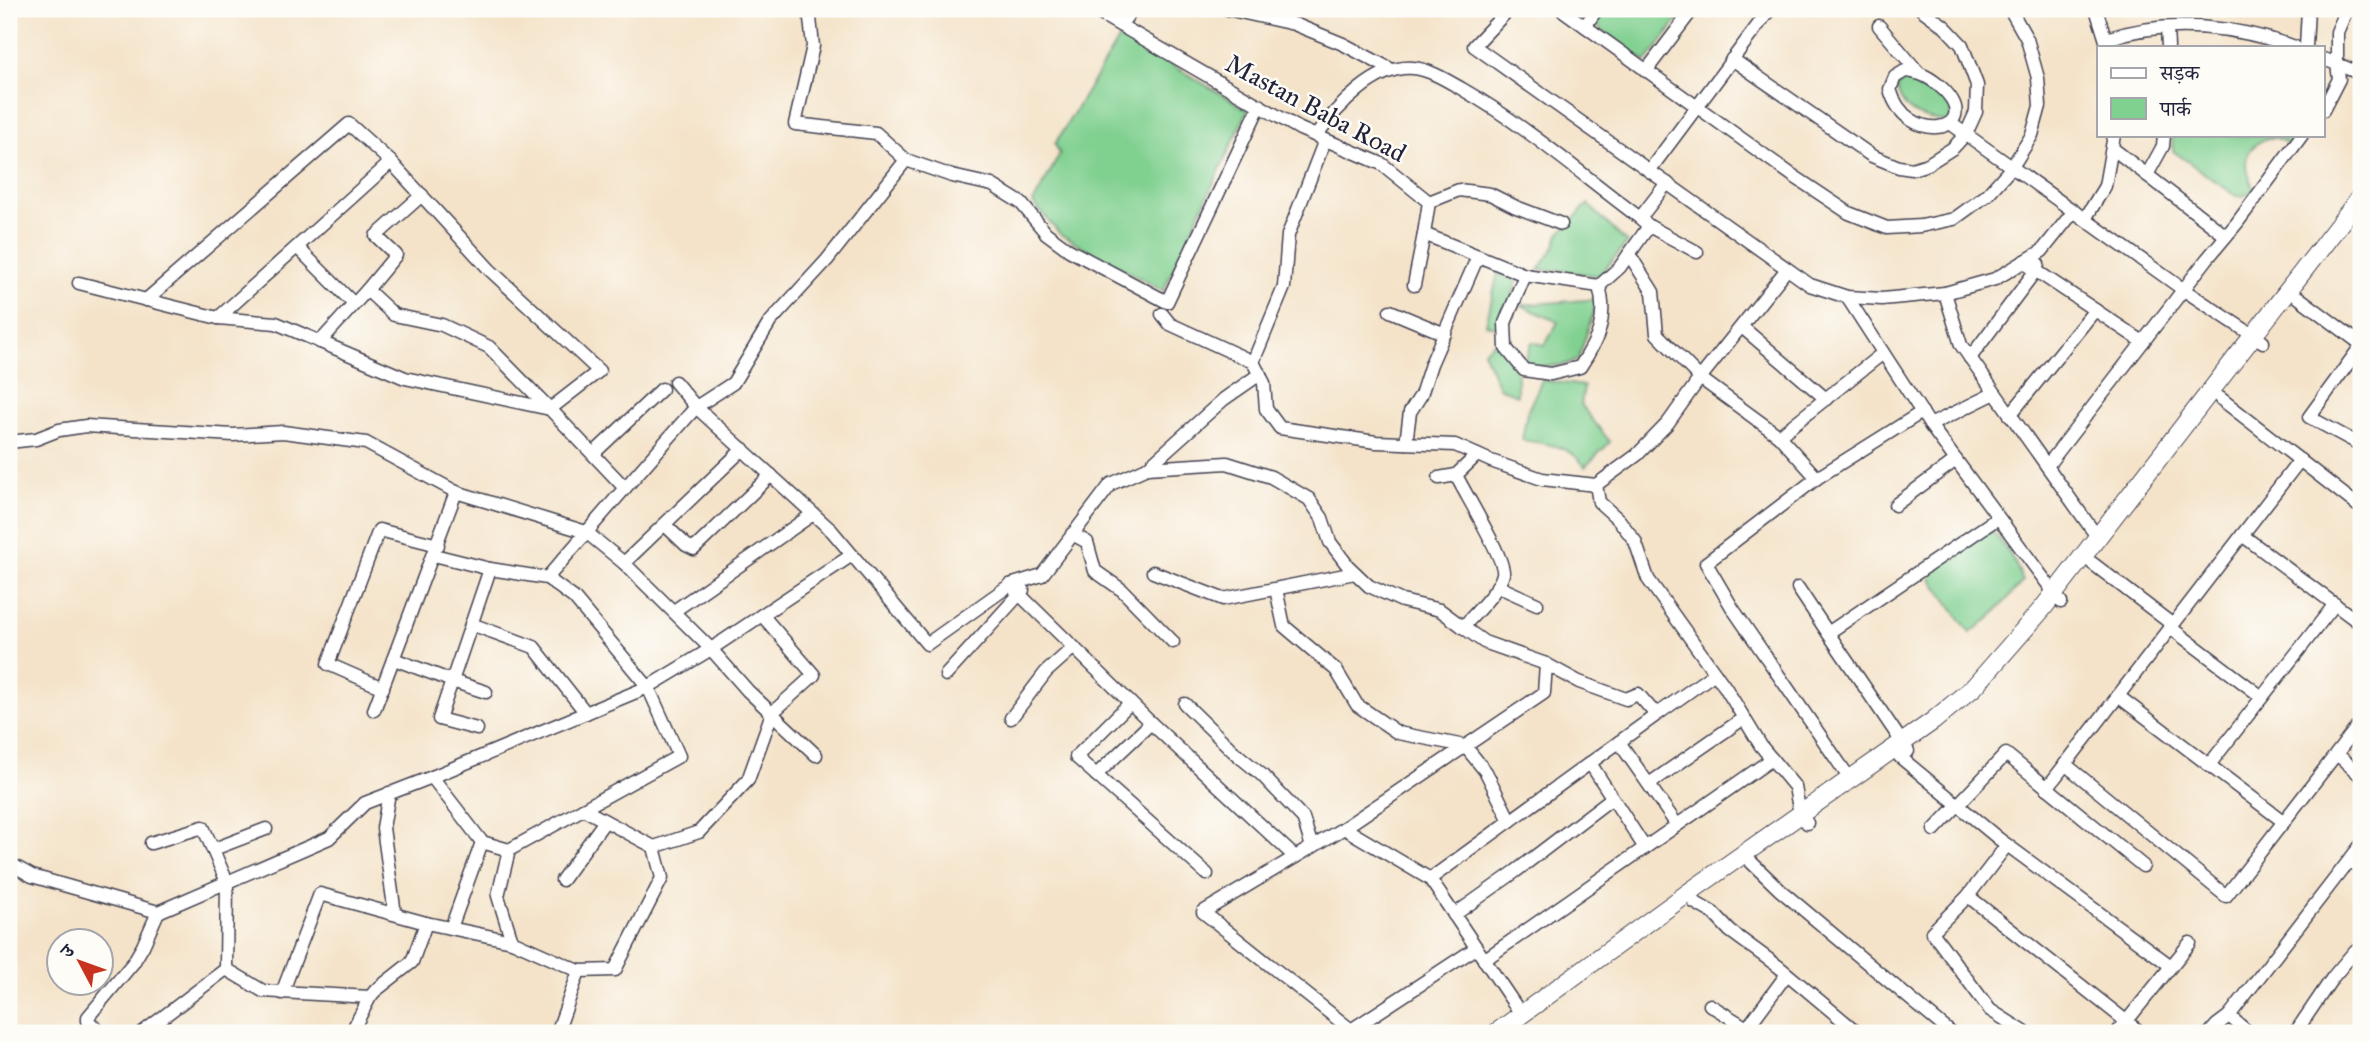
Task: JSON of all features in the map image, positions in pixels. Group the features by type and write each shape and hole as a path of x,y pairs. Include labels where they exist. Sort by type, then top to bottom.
{"highway":[{"path":"1512,1033 1751,862 1850,779 1939,730 1981,694 2058,598 2092,562 2220,398 2258,339 2361,196"},
{"path":"2058,598 2098,538 2258,339 2298,298 2361,214"},
{"path":"1496,1033 1904,750"}],"street":[{"path":"810,9 813,46 794,124 876,133 906,160 952,176 992,185 1021,203 1046,233 1069,250 1167,302 1260,105"},
{"name":"Mastan Baba Road","path":"1091,9 1321,138 1382,164 1429,202"},
{"path":"1120,25 1133,9"},
{"path":"1227,9 1294,24 1343,44 1392,70"},
{"path":"1509,9 1474,46 1810,285 1847,297 1882,299 1945,293 1995,279 2042,251 2074,211"},
{"path":"1561,9 1696,108 1849,213 1887,228 1921,226 1954,219 1987,195 2012,167 2032,135 2040,106 2038,78 2027,38 2010,9"},
{"path":"1585,26 1597,9"},
{"path":"1646,71 1693,9"},
{"path":"1649,171 1770,9"},
{"path":"1732,59 1872,156 1899,167 1912,169 1928,164 1952,148 1966,134 1976,112 1977,85 1962,45 1922,9"},
{"path":"2096,9 2107,43 2127,33 2167,28 2214,28 2242,31 2292,46"},
{"path":"2306,46 2308,9"},
{"path":"2324,108 2339,79 2337,32 2347,9"},
{"path":"1879,26 1918,72"},
{"path":"2167,28 2168,46"},
{"path":"2324,58 2361,74"},
{"path":"1253,362 1284,286 1287,235 1328,120 1355,92 1392,70 1414,68 1446,80 1497,109 1645,222 1697,252"},
{"path":"1905,71 1918,72 1934,80 1949,94 1955,107 1955,115 1950,123 1942,128 1928,127 1903,114 1890,89 1895,77 1905,71"},
{"path":"1950,123 2184,290 2258,339"},
{"path":"146,300 349,124 391,162 490,270 599,371 550,410"},
{"path":"2085,219 2105,186 2114,136"},
{"path":"2147,175 2163,146 2164,136"},
{"path":"2047,466 2301,136"},
{"path":"2112,148 2226,236"},
{"path":"547,578 696,407 733,383 770,322 827,260 906,160"},
{"path":"218,318 391,162"},
{"path":"1599,286 1620,267 1629,254 1667,183"},
{"path":"1414,285 1429,202 1459,190 1490,194 1561,224"},
{"path":"320,342 396,255 376,236 422,195"},
{"path":"1424,234 1525,275 1599,286"},
{"path":"297,247 354,304"},
{"path":"1970,358 2036,271 2042,251"},
{"path":"1629,254 1653,292 1657,334 1700,378 1779,436 1818,478"},
{"path":"1406,443 1410,412 1421,396 1478,256"},
{"path":"2023,262 2143,342"},
{"path":"1161,314 1170,324 1253,362 1264,383 1266,409 1280,428 1376,442 1455,445 1542,479 1596,485 1644,447 1668,423 1700,378 1787,269"},
{"path":"1525,275 1505,323 1506,348 1524,370 1551,374 1580,368 1598,340 1604,304 1599,286"},
{"path":"79,283 218,318 276,323 405,378 550,410"},
{"path":"367,290 394,315 442,325 489,347 625,488"},
{"path":"1945,293 1961,345 2098,538"},
{"path":"1847,297 1930,425 2058,598"},
{"path":"2298,298 2361,345 2309,416 2361,445"},
{"path":"2010,415 2095,310"},
{"path":"1390,311 1445,334"},
{"path":"1742,327 1826,399"},
{"path":"1779,436 1884,353"},
{"path":"675,383 696,407 832,531 927,643 1010,585 1042,575 1111,484 1147,468 1224,399 1260,374"},
{"path":"593,454 662,389"},
{"path":"1930,425 1995,393"},
{"path":"2220,398 2361,508"},
{"path":"1850,779 1733,609 1706,563 1818,478 1922,412"},
{"path":"9,442 36,439 59,430 86,426 233,435 284,432 366,443 456,492 586,532 674,611 816,755"},
{"path":"624,564 743,449"},
{"path":"1438,478 1456,475 1477,455"},
{"path":"1895,505 1956,460"},
{"path":"2047,788 2300,460"},
{"path":"1147,468 1227,463 1271,477 1309,499 1322,517 1331,542 1369,586 1402,601 1440,610 1484,642 1546,664 1579,682 1626,699 1638,694 1651,709 1659,713"},
{"path":"664,524 694,549 771,475"},
{"path":"1456,475 1499,555 1504,572 1497,586 1463,627"},
{"path":"1596,485 1600,502 1619,520 1635,541 1648,579 1716,673 1761,746 1795,787 1804,819"},
{"path":"374,710 456,492"},
{"path":"674,611 813,514"},
{"path":"1828,633 1998,518"},
{"path":"383,688 328,664 379,530 490,569 547,578 574,598 648,687 679,756 509,850 482,842 432,777"},
{"path":"1072,534 1087,542 1095,570 1122,590 1173,642"},
{"path":"2242,535 2361,624"},
{"path":"9,863 32,876 158,912 329,838 365,803 648,687 711,649 852,555"},
{"path":"2092,562 2262,697"},
{"path":"477,729 439,719 490,569"},
{"path":"1153,572 1223,599 1355,573"},
{"path":"946,675 1020,595 1029,579"},
{"path":"1010,585 1151,723 1295,858"},
{"path":"1497,586 1537,604"},
{"path":"1276,589 1284,626 1336,670 1357,705 1398,733 1465,746 1486,772 1510,821"},
{"path":"1798,589 1904,750 1958,807 2171,967"},
{"path":"2209,765 2335,604"},
{"path":"583,809 654,847 699,832 748,780 772,713 814,676 762,615"},
{"path":"471,624 534,647 586,713"},
{"path":"1010,718 1046,672 1074,646"},
{"path":"394,659 486,692"},
{"path":"1476,948 1353,1031 1203,912 1344,828 1544,693 1546,664"},
{"path":"1430,879 1716,673"},
{"path":"2118,696 2284,822"},
{"path":"1130,702 1076,757 1207,874"},
{"path":"1185,704 1262,775 1303,818 1312,848"},
{"path":"1649,784 1744,718"},
{"path":"2065,764 2226,896 2361,722"},
{"path":"1096,775 1151,723"},
{"path":"1619,742 1678,825"},
{"path":"1934,830 2006,754 2143,866"},
{"path":"2337,754 2361,776"},
{"path":"1484,960 1772,759"},
{"path":"1590,763 1645,848"},
{"path":"389,793 383,828 395,914"},
{"path":"1454,915 1612,798"},
{"path":"562,880 605,821"},
{"path":"151,844 203,827 227,882 226,969"},
{"path":"1344,828 1430,879 1521,1014"},
{"path":"214,849 266,829"},
{"path":"451,928 482,842"},
{"path":"2007,845 1968,896 1931,932 1990,1010 2026,1033"},
{"path":"2210,1033 2230,1016 2361,845"},
{"path":"282,992 320,894 426,923 512,941 579,971 615,970 662,878 654,847"},
{"path":"509,850 498,896 512,941"},
{"path":"2350,860 2361,870"},
{"path":"1751,862 1790,899 1951,1033"},
{"path":"1968,896 2141,1033"},
{"path":"1694,902 1713,913 1730,931 1858,1033"},
{"path":"101,1033 88,1021 88,1017 133,963 158,912"},
{"path":"351,1033 375,990 412,962 426,923"},
{"path":"2118,1033 2190,943"},
{"path":"2295,1033 2333,977 2355,951 2361,954"},
{"path":"226,969 263,992 370,997"},
{"path":"142,1033 226,969"},
{"path":"557,1033 579,971"},
{"path":"1710,1005 1751,1031 1787,974"},
{"path":"2230,1016 2249,1033"}],"green space":[{"path":"1607,9 1686,9 1646,62 1599,28 1597,23"},
{"path":"1121,35 1248,110 1163,291 1060,234 1033,203 1060,154 1055,144"},
{"path":"1905,77 1922,81 1938,91 1952,111 1950,122 1932,120 1916,114 1904,104 1897,88"},
{"path":"2172,136 2295,136 2288,145 2274,138 2262,140 2253,147 2246,162 2253,190 2243,196 2236,196 2173,151"},
{"path":"1588,204 1627,243 1599,276 1539,270 1555,246 1559,234"},
{"path":"1498,273 1518,278 1501,330 1486,324"},
{"path":"1598,299 1578,360 1563,365 1522,367 1532,342 1545,345 1558,322 1521,305"},
{"path":"1500,338 1517,373 1517,395 1499,388 1483,351"},
{"path":"1542,380 1584,386 1581,405 1610,442 1585,467 1573,454 1565,450 1549,444 1522,440 1527,412"},
{"path":"1991,530 2010,553 2023,581 1991,617 1970,633 1931,578 1948,556 1965,543"}]}
